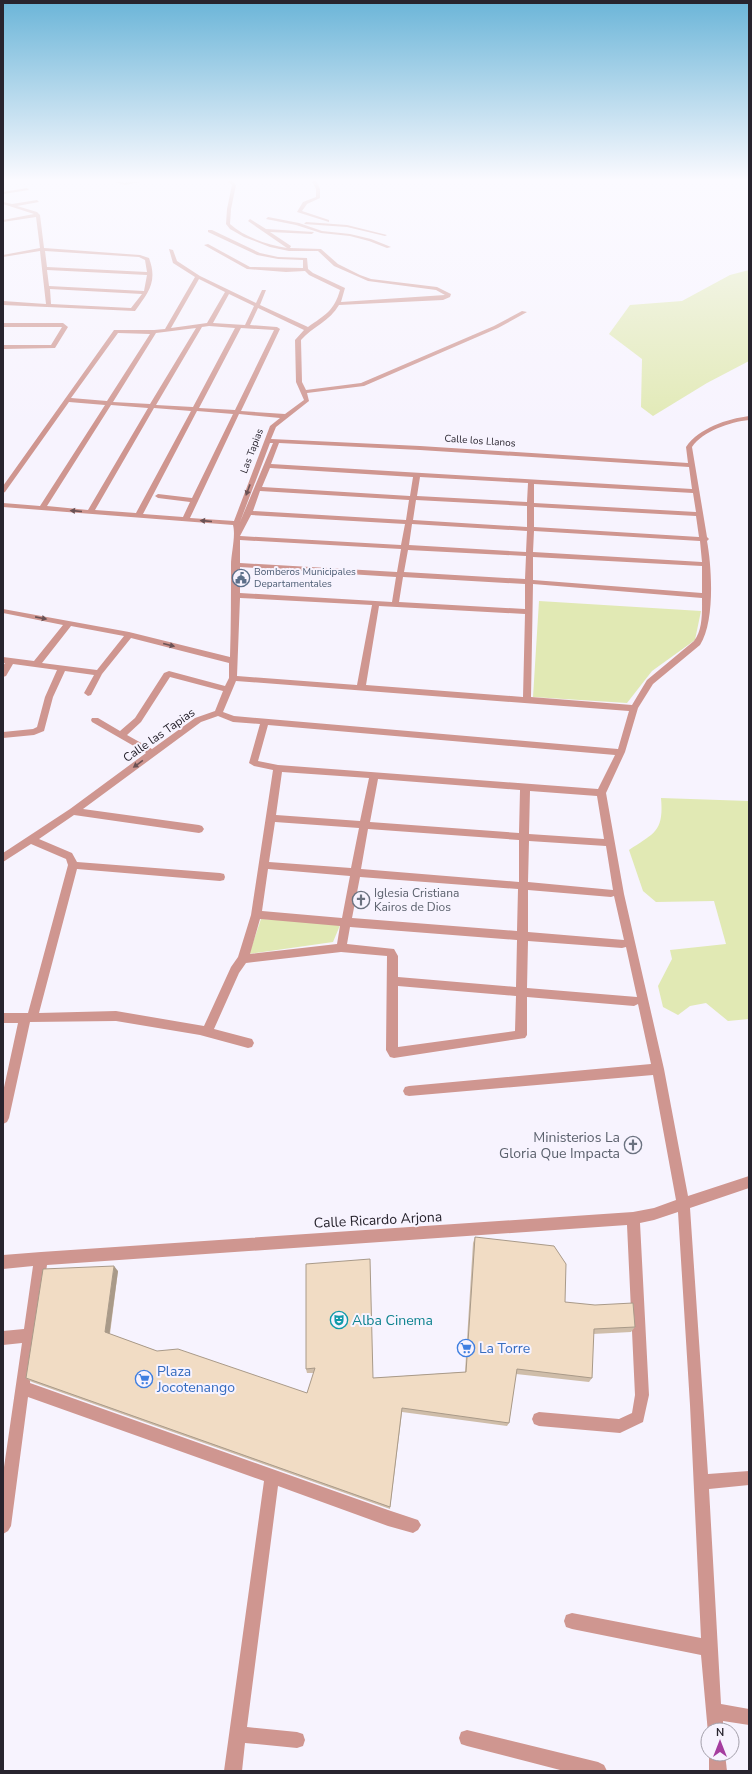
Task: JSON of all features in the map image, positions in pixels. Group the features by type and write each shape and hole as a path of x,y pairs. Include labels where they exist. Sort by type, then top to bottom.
{"street":[{"path":"44,264 49,306"},
{"path":"3,303 133,310 148,289 150,274 148,264"},
{"path":"178,264 198,277 227,292 309,330"},
{"path":"241,264 249,268 286,270 306,269 317,278 343,289 331,315 309,330 298,340 299,378 304,392 362,384 411,365 461,341 496,327 524,312"},
{"path":"305,264 306,269"},
{"path":"335,264 370,280 437,289 448,294 448,296 443,298 337,304"},
{"path":"44,268 150,274"},
{"path":"167,330 198,277"},
{"path":"46,287 146,293"},
{"path":"247,326 264,291"},
{"path":"209,324 227,292"},
{"path":"3,491 116,331 154,332 209,324 277,329 185,520"},
{"path":"3,325 64,325 65,327 53,347 3,347"},
{"path":"90,512 200,325"},
{"path":"138,516 239,326"},
{"path":"42,508 154,332"},
{"name":"Las Tapias","path":"236,531 272,426 307,400 304,392"},
{"path":"67,400 285,416"},
{"path":"715,1722 683,1203 658,1069 619,894 601,793 621,752 634,708 657,675 697,644 701,637 706,618 707,596 705,539 695,491 689,447 693,441 731,421 749,418"},
{"name":"Calle los Llanos","path":"266,440 692,465"},
{"name":"Las Tapias","path":"236,531 244,524 277,441"},
{"path":"267,466 695,491"},
{"path":"395,604 417,475"},
{"path":"527,700 531,481"},
{"path":"258,489 700,514"},
{"path":"158,496 194,500"},
{"path":"3,505 185,520 236,531 405,548 529,556 706,564"},
{"path":"249,512 705,539"},
{"path":"236,531 236,595 233,678 218,713 233,719 621,752"},
{"path":"235,565 530,582 707,596"},
{"path":"236,595 528,612"},
{"path":"360,688 376,603"},
{"path":"3,611 129,635 234,661"},
{"path":"36,664 69,623"},
{"path":"88,693 99,673 129,635"},
{"path":"3,674 7,660 99,673"},
{"path":"3,735 34,732 41,729 49,697 62,668"},
{"path":"121,735 138,720 169,674 229,690"},
{"path":"233,678 634,708"},
{"name":"Calle las Tapias","path":"3,858 32,840 73,811 198,720 218,713"},
{"path":"95,720 152,753"},
{"path":"265,722 254,763 278,768 601,793"},
{"path":"207,1032 235,970 243,959 256,915 278,768"},
{"path":"341,948 374,775"},
{"path":"243,959 341,948 390,952 393,956 392,1050 394,1053 521,1035 525,788"},
{"path":"73,811 199,829"},
{"path":"270,818 604,843"},
{"path":"3,1118 29,1018 73,865 72,859 68,856 32,840"},
{"path":"73,865 220,877"},
{"path":"263,865 612,893"},
{"path":"256,915 622,944"},
{"path":"393,981 634,1001"},
{"path":"3,1018 116,1016 207,1032 248,1043"},
{"path":"409,1091 658,1069"},
{"name":"Calle Ricardo Arjona","path":"3,1262 140,1250 460,1231 633,1218 654,1214 749,1182"},
{"path":"539,1419 620,1426 638,1417 642,1395 633,1218"},
{"path":"3,1526 5,1499 23,1387 41,1258"},
{"path":"3,1338 30,1336"},
{"path":"23,1387 30,1391 272,1477 388,1518 413,1525"},
{"path":"233,1771 272,1477"},
{"path":"701,1482 749,1478"},
{"path":"572,1621 709,1648"},
{"path":"714,1712 749,1717"},
{"path":"238,1734 297,1740"},
{"path":"467,1738 598,1771"}],"green space":[{"path":"749,270 749,361 707,383 653,416 641,407 642,359 609,334 630,305 682,301 730,275"},
{"path":"539,601 701,611 695,640 652,671 627,703 533,697"},
{"path":"661,798 749,801 749,1019 728,1021 706,1003 690,1006 678,1015 663,1007 658,986 672,959 670,950 726,944 714,901 656,902 643,891 629,850 656,830 661,818"},
{"path":"261,919 341,923 333,942 249,954"}],"building":[{"name":"Plaza Jocotenango","path":"475,1237 554,1246 566,1264 565,1302 595,1305 633,1303 635,1327 594,1329 592,1378 517,1369 509,1423 402,1408 390,1507 26,1378 43,1269 114,1266 105,1332 157,1351 178,1349 307,1393 315,1368 306,1369 306,1264 370,1259 373,1378 466,1372"}],"place":[{"name":"Bomberos Municipales Departamentales","path":"241,578"},
{"name":"Iglesia Cristiana Kairos de Dios","path":"361,900"},
{"name":"Ministerios La Gloria Que Impacta","path":"633,1145"},
{"name":"Alba Cinema","path":"339,1320"},
{"name":"La Torre","path":"466,1348"},
{"name":"Plaza Jocotenango","path":"144,1379"}]}
